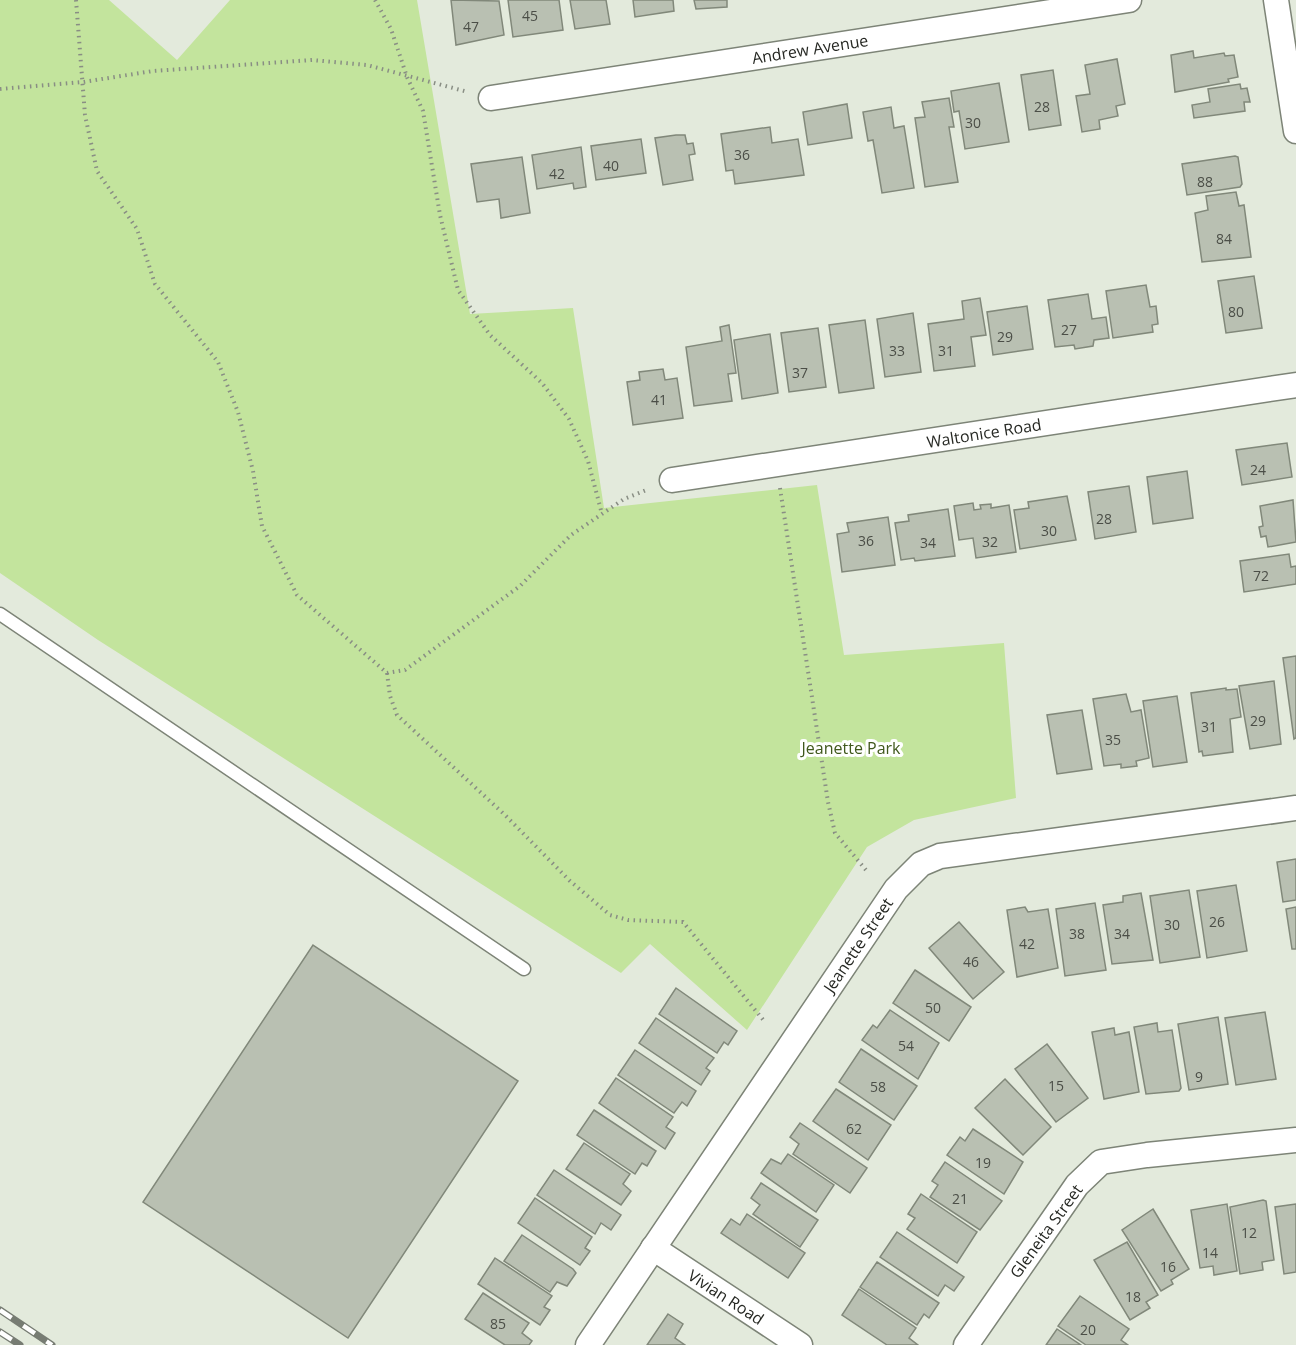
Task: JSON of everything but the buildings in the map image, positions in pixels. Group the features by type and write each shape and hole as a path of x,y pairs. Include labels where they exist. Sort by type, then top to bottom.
{"street":[{"name":"Andrew Avenue","path":"491,98 1129,0"},
{"path":"1276,0 1296,130"},
{"name":"Waltonice Road","path":"672,480 1296,385"},
{"name":"Jeanette Street","path":"588,1345 896,889 921,864 940,856 1296,808"},
{"name":"Gleneita Street","path":"966,1345 1077,1185 1101,1162 1296,1140"},
{"name":"Vivian Road","path":"653,1248 800,1345"}],"lane":[{"path":"0,614 524,969"}],"path":[{"path":"76,0 86,115 97,171 136,229 155,284 219,362 238,412 253,471 262,526 297,595 387,673 390,696 397,715 505,815 570,881 610,915 628,920 683,922 765,1022"},
{"path":"375,0 391,29 407,77 423,111 440,214 458,290 490,335 542,384 569,419 588,461 602,514"},
{"path":"0,89 83,82 153,71 312,60 367,65 491,98"},
{"path":"777,464 828,802 836,833 866,870"},
{"path":"387,673 405,670 520,586 571,535 624,499 672,480"}],"green space":[{"name":"Jeanette Park","path":"0,0 109,0 177,60 230,0 417,0 470,314 573,308 604,508 817,485 844,655 1004,643 1016,798 914,820 867,847 747,1030 650,944 621,973 98,640 0,573"}],"railway":[{"path":"0,1310 52,1345"},
{"path":"0,1332 20,1345"}]}
